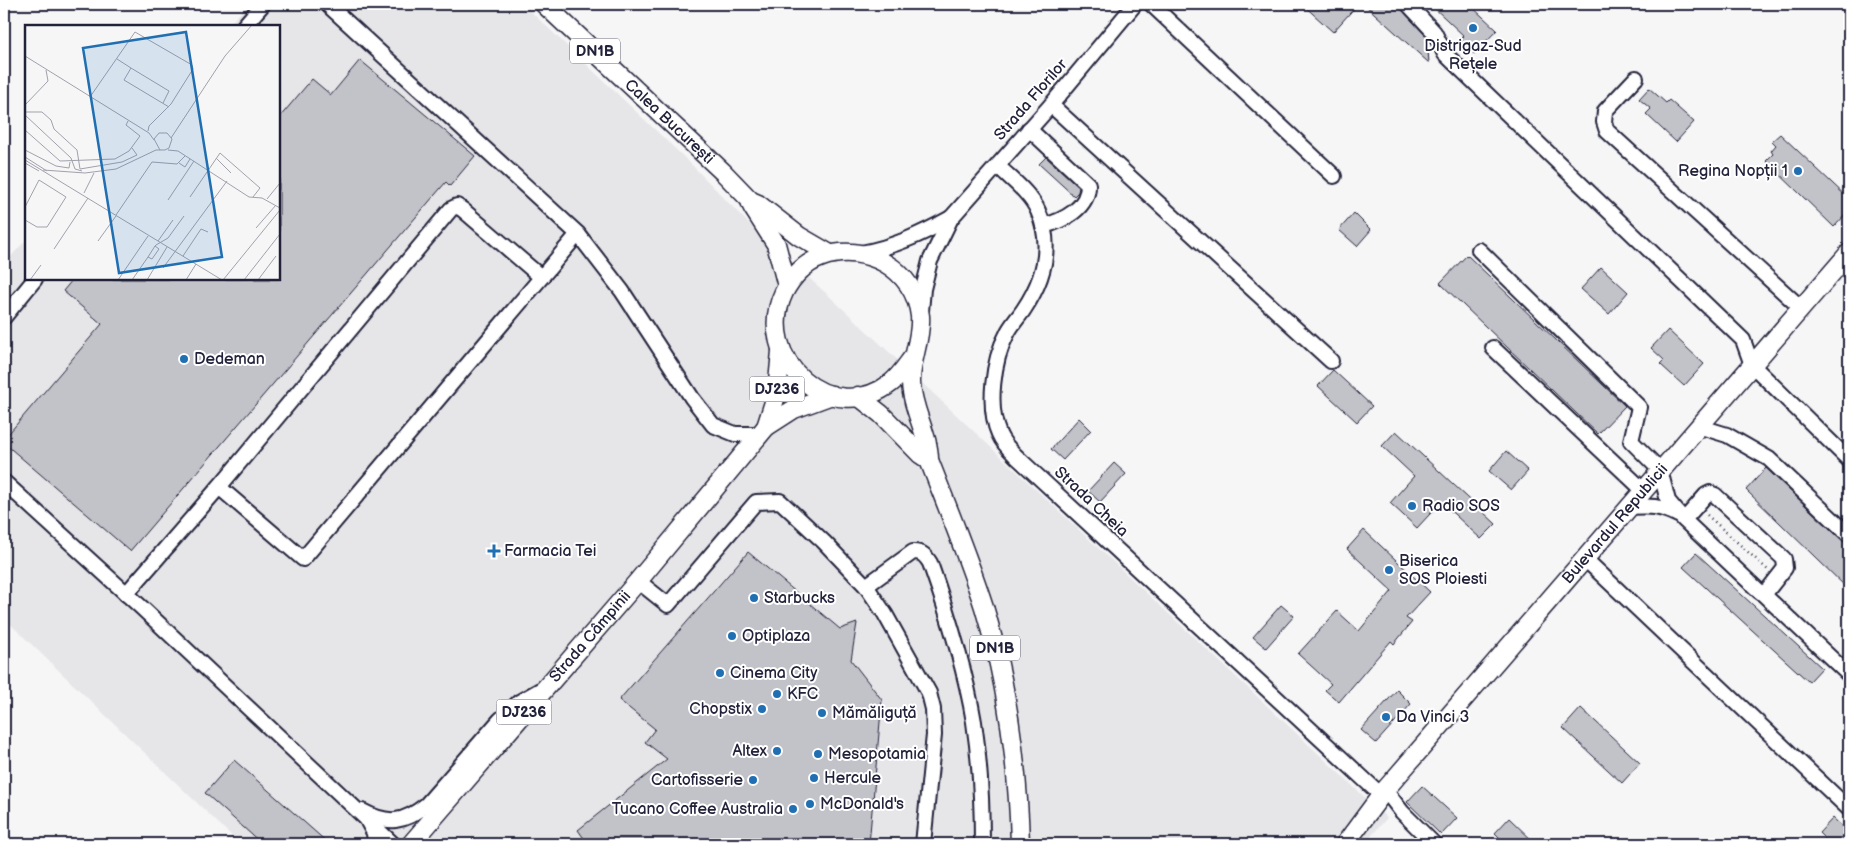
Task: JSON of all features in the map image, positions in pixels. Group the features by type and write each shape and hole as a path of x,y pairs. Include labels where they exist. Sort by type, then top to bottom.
{"main road":[{"name":"Calea București","path":"544,4 723,172 751,201"},
{"name":"DN1B","path":"751,201 758,204 799,236 830,254"},
{"name":"DN1B","path":"751,201 753,208 776,244 787,286"},
{"name":"DN1B","path":"913,357 891,383 875,392 858,396 832,395 806,384 787,363 776,334 776,318 780,301 787,286 806,266 830,254 861,253 883,261 901,275 911,288 917,302 920,317 919,337 913,357 912,397 929,449 929,460 969,562 997,657 1012,743 1020,844"},
{"name":"Bulevardul Republicii","path":"1331,844 1383,792 1849,253"},
{"name":"DJ236","path":"763,430 777,393 781,351"},
{"name":"DJ236","path":"763,430 808,403 832,395"},
{"name":"DN1B","path":"858,396 881,414 920,454 929,460"},
{"name":"Strada Câmpinii","path":"411,844 638,581 763,430"},
{"name":"Bulevardul Republicii","path":"1345,844 1383,792"}],"street":[{"path":"245,25 263,4"},
{"path":"327,4 578,234 622,291 692,398 713,425 735,434 763,430"},
{"name":"Strada Florilor","path":"950,218 998,166 1135,4"},
{"path":"1151,4 1334,176"},
{"path":"1408,4 1434,32 1445,54 1743,340 1752,365 1849,460"},
{"path":"1636,78 1605,111 1604,122 1607,132 1801,308"},
{"path":"1051,104 1331,361"},
{"path":"1029,130 1088,184 1088,191 1084,200 1067,218 1043,226"},
{"name":"Strada Cheia","path":"998,166 1038,210 1046,242 1045,263 1038,284 1026,307 1007,332 998,357 993,406 994,422 1000,436 1018,458 1383,792 1434,844"},
{"path":"126,594 451,209 457,206 464,210 541,276"},
{"path":"861,253 883,249 950,218"},
{"path":"920,317 923,289 930,262 950,218"},
{"path":"219,486 303,559 578,234"},
{"path":"1480,250 1639,407 1631,441 1660,470 1668,501 1681,518 1849,675"},
{"path":"4,317 34,280"},
{"path":"1493,348 1644,490"},
{"path":"1698,426 1727,435 1769,459 1849,535"},
{"path":"4,482 393,844"},
{"path":"1681,518 1706,495 1710,493 1715,495 1784,559 1785,568 1767,591 1762,593"},
{"path":"638,581 668,605 756,502 780,501 817,535 866,586 885,614 929,693 933,709 934,742 923,844"},
{"path":"1628,507 1652,506 1664,508 1681,518"},
{"path":"866,586 913,552 920,552 926,556 930,563 962,667 974,722 981,790 982,844"},
{"path":"1584,558 1849,809"},
{"path":"353,806 371,816 387,821 401,820 413,815 426,805 500,720 519,702 547,686"},
{"path":"366,820 374,833 375,844"}],"path":[{"path":"1697,505 1777,579"}],"shaded area":[{"path":"249,4 523,4 689,162 757,232 827,294 1387,818 1364,844 240,844 4,618 4,264 25,241 25,280 280,280 280,25 228,25"}],"building":[{"path":"1302,4 1358,4 1333,32"},
{"path":"1364,4 1399,4 1402,10 1427,37 1429,63"},
{"name":"Distrigaz-Sud Rețele","path":"1430,4 1469,4 1497,30 1474,54 1460,40 1464,36"},
{"name":"Dedeman","path":"360,60 475,156 450,186 446,182 130,551 4,443 4,439 102,324 63,291 72,280 280,280 280,117 312,79 331,95"},
{"path":"1649,88 1666,103 1669,100 1694,122 1676,142 1646,114 1651,109 1639,99"},
{"name":"Regina Nopții 1","path":"1780,134 1849,199 1849,211 1834,227 1766,161 1773,154 1771,151 1776,145 1772,141"},
{"path":"1046,157 1079,187 1078,192 1074,196 1039,164"},
{"path":"1354,213 1371,230 1357,246 1339,230"},
{"path":"1467,255 1625,406 1598,434 1440,283"},
{"path":"1601,267 1628,292 1609,314 1581,289"},
{"path":"1668,330 1704,364 1684,386 1660,364 1664,360 1651,348"},
{"path":"1333,370 1372,406 1357,422 1318,386"},
{"path":"1079,418 1091,430 1063,460 1051,449"},
{"path":"1396,431 1496,524 1481,539 1441,502 1417,528 1390,503 1414,476 1382,446"},
{"path":"1506,451 1528,471 1511,490 1489,471"},
{"path":"1114,463 1126,474 1100,502 1088,491"},
{"path":"1766,468 1843,541 1849,544 1849,590 1746,490"},
{"path":"1364,530 1430,592 1406,618 1412,622 1394,644 1391,641 1339,702 1325,690 1331,684 1298,654 1337,611 1359,631 1392,591 1347,549"},
{"path":"748,552 840,629 857,623 851,660 882,700 869,844 588,844 578,830 667,759 645,742 655,729 619,700"},
{"path":"1696,553 1822,668 1809,682 1683,567"},
{"path":"1281,605 1294,616 1266,648 1253,637"},
{"name":"Da Vinci 3","path":"1397,690 1411,704 1376,743 1361,730"},
{"path":"1581,708 1640,763 1622,783 1563,728"},
{"path":"234,760 329,844 262,844 205,793"},
{"path":"1422,786 1457,818 1441,835 1407,802"},
{"path":"1509,818 1536,844 1506,844 1495,833"},
{"path":"1833,818 1849,833 1849,844 1830,844 1819,833"}],"place":[{"name":"Distrigaz-Sud Rețele","path":"1473,28"},
{"name":"Regina Nopții 1","path":"1798,171"},
{"name":"Dedeman","path":"184,359"},
{"name":"Radio SOS","path":"1412,506"},
{"name":"Farmacia Tei","path":"494,551"},
{"name":"Biserica SOS Ploiesti","path":"1389,570"},
{"name":"Starbucks","path":"754,598"},
{"name":"Optiplaza","path":"732,636"},
{"name":"Cinema City","path":"720,673"},
{"name":"KFC","path":"777,694"},
{"name":"Chopstix","path":"762,709"},
{"name":"Mămăliguță","path":"822,713"},
{"name":"Da Vinci 3","path":"1386,717"},
{"name":"Altex","path":"777,751"},
{"name":"Mesopotamia","path":"818,754"},
{"name":"Hercule","path":"814,778"},
{"name":"Cartofisserie","path":"753,780"},
{"name":"McDonald's","path":"810,804"},
{"name":"Tucano Coffee Australia","path":"793,809"}]}
